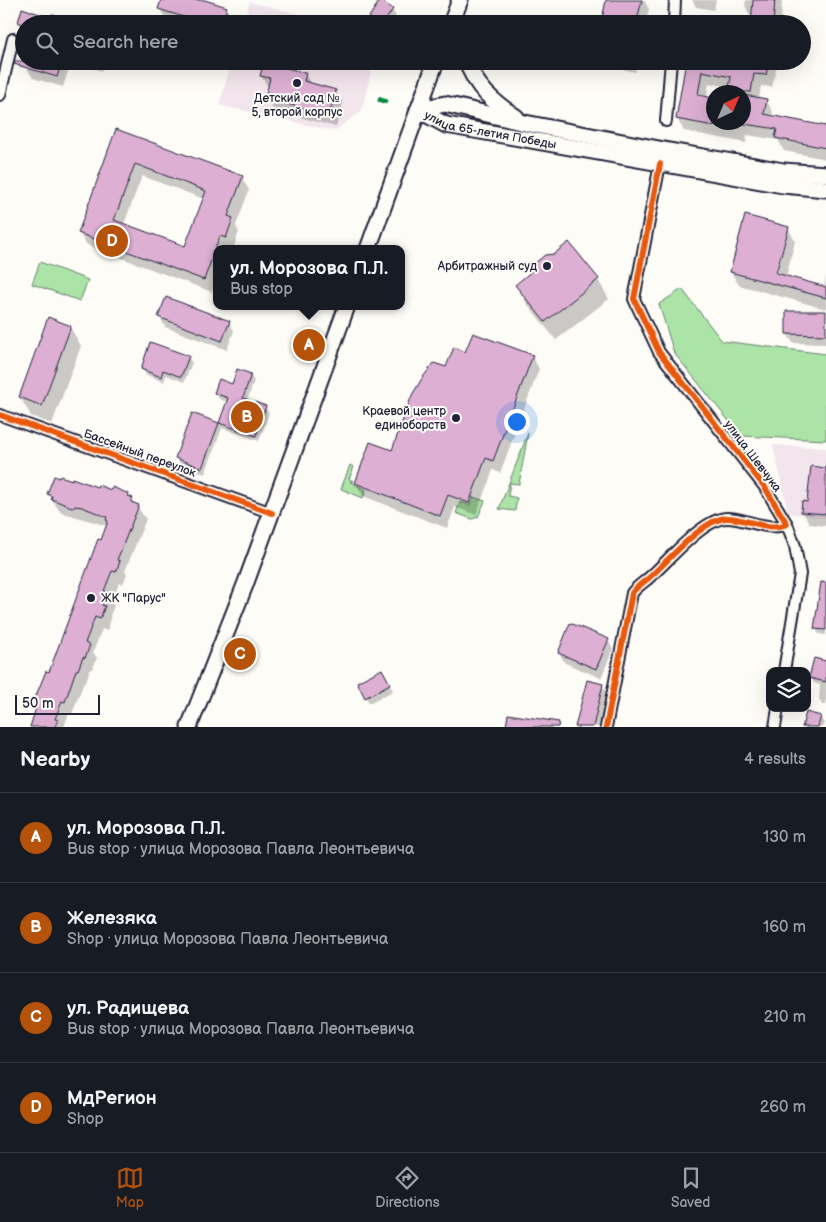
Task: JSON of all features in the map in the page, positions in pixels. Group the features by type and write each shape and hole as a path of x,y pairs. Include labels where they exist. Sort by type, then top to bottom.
{"main road":[{"path":"455,15 460,1"},
{"path":"460,1 461,15"},
{"path":"369,245 433,70"},
{"path":"470,70 475,82 486,94 525,124"},
{"name":"улица 65-летия Победы","path":"418,110 446,104 525,124 783,171 826,174"},
{"name":"улица 65-летия Победы","path":"418,110 443,124 660,164 783,185 826,190"},
{"path":"189,727 272,513 347,310"}],"street":[{"path":"675,15 676,0"},
{"path":"0,94 13,39"},
{"path":"666,121 670,70"},
{"name":"улица Шевчука","path":"660,164 634,298 659,352 754,473 787,524 795,546 800,574 785,667"},
{"name":"Бассейный переулок","path":"0,415 272,513"},
{"path":"606,727 632,593 637,586 718,519 728,518 774,527 787,524"},
{"path":"775,727 777,712"}],"shaded area":[{"path":"250,2 303,15 246,15"},
{"name":"Детский сад № 5, второй корпус","path":"229,70 372,70 361,112 334,131 219,105"},
{"path":"773,445 826,448 826,518 788,513"}],"green space":[{"path":"40,262 88,280 80,301 32,284"},
{"path":"682,289 722,341 826,354 826,440 741,436 674,353 659,304"},
{"path":"528,433 519,484 510,483 508,496 517,498 515,511 499,509"},
{"path":"350,465 354,467 349,479 353,481 350,482 366,490 363,498 341,489"},
{"path":"473,497 485,501 478,517 472,519 456,513 460,502 470,505"}],"building":[{"path":"161,0 205,0 227,7 225,15 177,15 158,9"},
{"path":"380,0 393,9 389,15 370,15"},
{"path":"606,0 642,0 638,15 603,15"},
{"path":"753,0 775,0 774,15 752,15"},
{"path":"22,8 42,15 20,15"},
{"path":"34,70 59,70 57,77"},
{"path":"262,70 295,70 306,73 304,81 336,90 329,115 265,98 270,78 260,76"},
{"path":"684,70 767,70 766,75 754,74 751,92 751,85 729,85 731,77 702,71 698,95 706,96 706,125 676,119"},
{"path":"751,96 767,99 764,114 826,126 826,148 775,138 777,129 751,125"},
{"path":"116,129 243,176 228,216 233,218 226,238 220,236 217,245 213,245 213,255 204,280 78,233","holes":["135,164 206,191 185,246 114,220"]},
{"path":"745,215 789,227 776,273 826,287 826,298 730,272"},
{"path":"569,242 599,279 545,322 515,285 532,271 535,263 545,255 554,254"},
{"path":"166,297 230,321 222,341 158,317"},
{"path":"786,311 826,311 826,335 786,334"},
{"path":"48,317 71,326 42,406 19,397"},
{"name":"Краевой центр единоборств","path":"473,333 533,355 493,461 486,458 469,503 448,495 440,516 355,483 370,442 392,450 412,395 423,377 434,363 446,367 454,347 465,352"},
{"path":"150,342 189,356 181,377 163,370 161,377 141,369"},
{"path":"237,369 251,374 243,398 266,406 256,436 219,423 228,398 214,393 219,379 232,384"},
{"path":"192,413 219,423 202,468 175,458"},
{"path":"811,466 826,468 826,514 801,512 802,501 807,502"},
{"name":"ЖК \"Парус\"","path":"54,476 72,480 72,478 111,490 112,487 129,494 128,496 133,498 131,502 139,505 117,560 120,561 116,572 112,571 104,591 107,592 102,605 105,606 100,619 95,617 85,643 90,645 85,658 83,657 78,670 76,670 65,702 62,701 55,719 58,720 55,727 30,727 36,704 33,703 46,671 49,672 98,539 101,540 108,521 106,520 107,517 82,507 75,506 74,508 51,499 52,496 47,494"},
{"path":"821,582 826,583 826,630 814,629"},
{"path":"570,623 609,639 596,669 558,653"},
{"path":"814,658 826,661 826,682 811,678"},
{"path":"382,669 390,684 365,698 357,682"},
{"path":"587,680 603,684 593,727 575,727"},
{"path":"806,712 821,716 818,727 802,727"},
{"path":"508,714 559,722 558,727 506,727"}],"marked path":[{"path":"378,99 387,102"}],"cycle path":[{"path":"606,727 634,590 698,532 718,520 727,518 765,526 787,524 764,486 659,352 634,299 660,164"},
{"path":"0,415 272,513"}],"place":[{"name":"Детский сад № 5, второй корпус","path":"297,83"},
{"name":"МдРегион","path":"112,241"},
{"name":"Арбитражный суд","path":"547,266"},
{"name":"ул. Морозова П.Л.","path":"309,345"},
{"name":"Железяка","path":"247,417"},
{"name":"Краевой центр единоборств","path":"456,418"},
{"name":"ЖК \"Парус\"","path":"91,598"},
{"name":"ул. Радищева","path":"240,654"}]}
